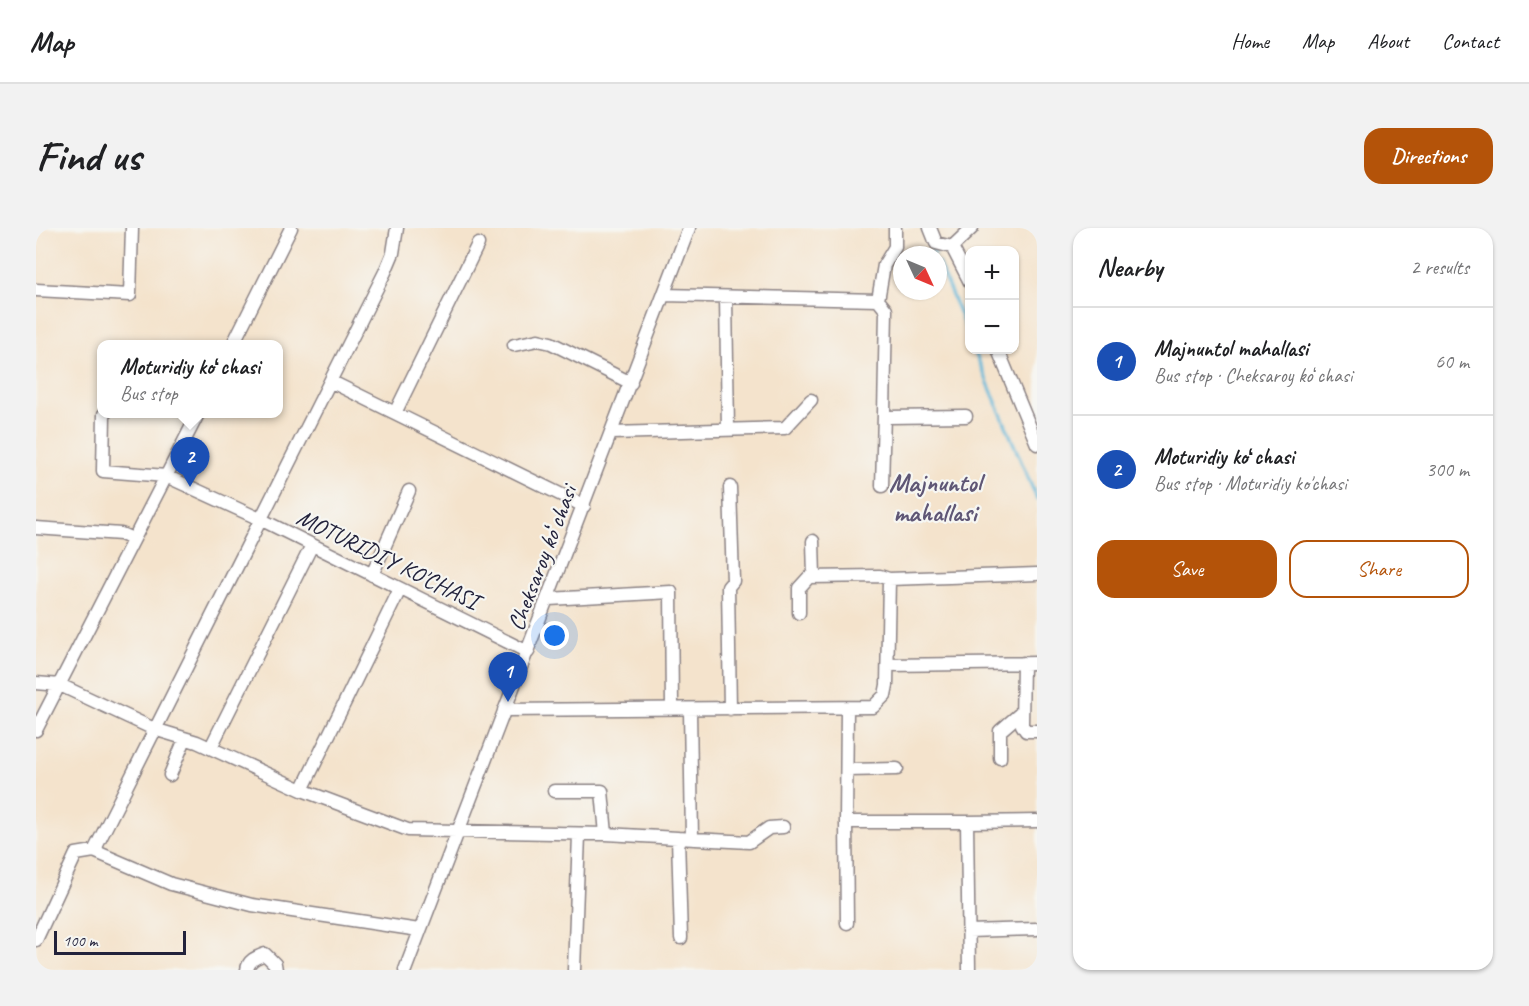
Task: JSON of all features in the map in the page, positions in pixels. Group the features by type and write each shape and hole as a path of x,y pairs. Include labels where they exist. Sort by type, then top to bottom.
{"street":[{"path":"36,290 130,295 132,228"},
{"path":"235,340 291,228"},
{"name":"MOTURIDIY KO'CHASI","path":"94,851 332,381 385,272 393,253 397,228"},
{"name":"Cheksaroy koʻchasi","path":"405,970 690,228"},
{"path":"882,486 886,310 878,300 884,265 895,247 895,228"},
{"path":"930,228 936,243 952,247"},
{"path":"952,247 972,228"},
{"path":"396,411 478,244"},
{"path":"952,247 965,274"},
{"path":"664,295 878,300"},
{"path":"726,297 728,430"},
{"path":"514,345 538,340 551,343 631,383"},
{"path":"1000,354 1037,444"},
{"path":"332,381 584,506"},
{"path":"612,433 785,428 810,399"},
{"path":"884,414 888,417 966,416"},
{"path":"104,418 103,471 166,476"},
{"path":"36,730 196,418"},
{"name":"MOTURIDIY KO'CHASI","path":"166,476 262,520 528,652"},
{"path":"730,487 733,581 728,587 730,709"},
{"path":"372,575 409,491"},
{"path":"36,528 121,534 133,539"},
{"path":"812,577 813,541"},
{"path":"211,747 312,545"},
{"path":"799,613 799,588 812,577 880,576 889,579 1037,574"},
{"path":"504,710 873,707 880,703 885,695 888,665 889,579"},
{"path":"302,790 400,589"},
{"path":"549,599 671,592 672,708"},
{"path":"1023,663 1022,725 1026,731 1037,731"},
{"path":"888,665 1037,663"},
{"path":"36,683 60,685 154,729 211,747 302,790 408,830 606,834 749,842 769,828 783,827"},
{"path":"847,708 847,923"},
{"path":"690,710 692,839"},
{"path":"1000,758 1000,731 1022,712"},
{"path":"170,775 185,739"},
{"path":"847,770 897,769"},
{"path":"554,791 602,791 606,834"},
{"path":"846,822 1037,821"},
{"path":"967,822 969,970"},
{"path":"574,970 579,835"},
{"path":"678,838 681,938"},
{"path":"36,940 76,854 94,851 171,884 221,897 419,930"},
{"path":"968,931 1037,929"},
{"path":"247,970 254,958 265,954 275,964 276,970"}],"waterway":[{"path":"923,228 931,246"},
{"path":"947,284 965,326"},
{"path":"976,354 1037,499"}],"place":[{"name":"Moturidiy koʻchasi","path":"190,487"},
{"name":"Majnuntol mahallasi","path":"508,702"}],"district":[{"name":"Majnuntol mahallasi","path":"935,497"}]}
